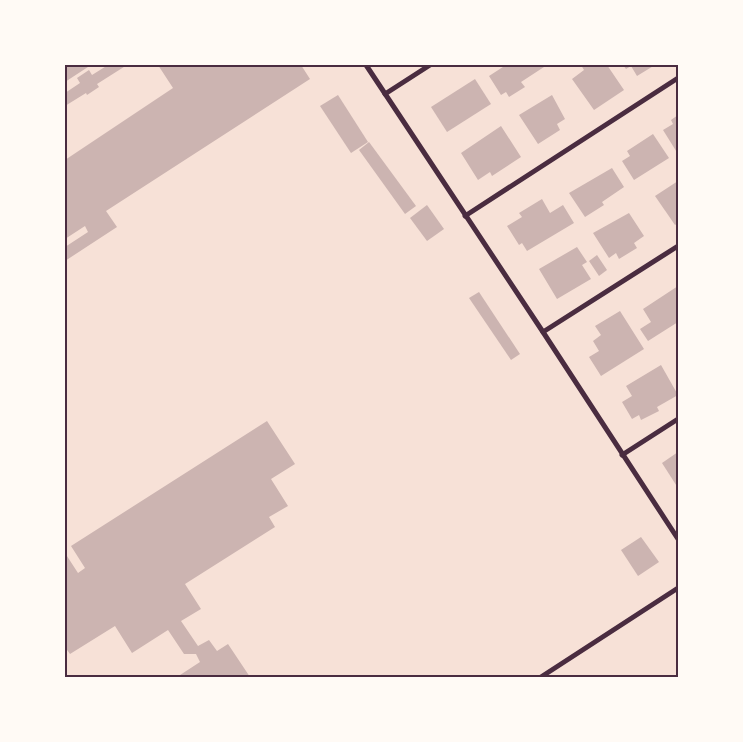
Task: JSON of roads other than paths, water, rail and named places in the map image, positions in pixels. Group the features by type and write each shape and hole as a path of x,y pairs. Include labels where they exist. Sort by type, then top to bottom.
{"street":[{"path":"366,65 678,539"},
{"path":"385,94 430,65"},
{"path":"465,216 678,78"},
{"path":"543,332 678,246"},
{"path":"622,455 678,419"},
{"path":"541,677 678,588"}]}
